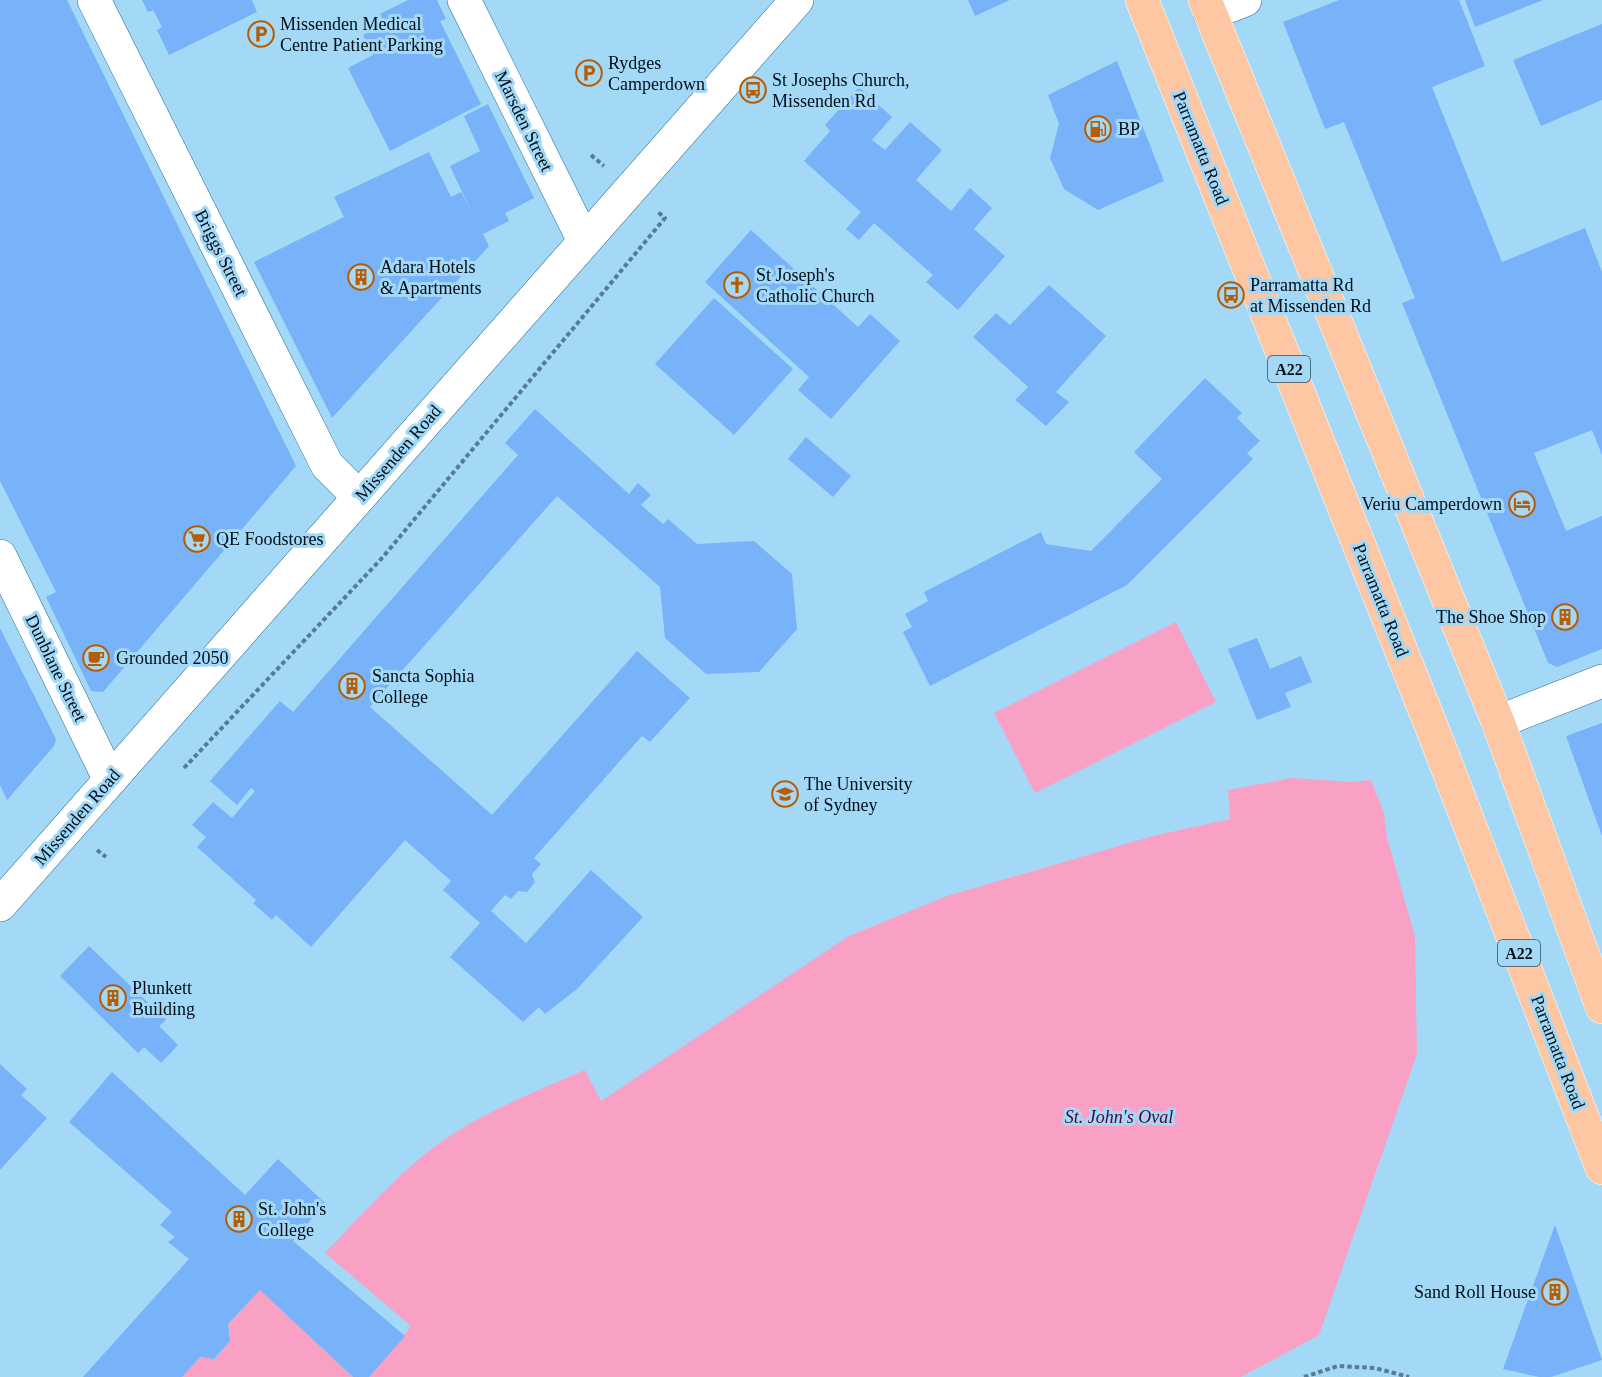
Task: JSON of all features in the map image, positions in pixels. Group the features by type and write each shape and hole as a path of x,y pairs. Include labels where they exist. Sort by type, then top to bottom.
{"highway":[{"name":"Parramatta Road","path":"1142,0 1440,749 1602,1168"},
{"path":"1207,7 1498,722 1602,1008"}],"street":[{"name":"Briggs Street","path":"94,0 327,465 359,497"},
{"name":"Marsden Street","path":"464,0 584,241"},
{"name":"Missenden Road","path":"0,905 797,0"},
{"path":"1207,7 1245,0"},
{"name":"Dunblane Street","path":"0,556 110,780"},
{"path":"1498,722 1602,681"}],"path":[{"path":"184,768 383,557 664,218"},
{"path":"1304,1377 1338,1366 1375,1368 1409,1377"}],"green space":[{"path":"1176,622 1216,702 1035,793 994,713"},
{"name":"St. John's Oval","path":"1292,778 1352,782 1371,780 1384,813 1387,837 1415,937 1417,1054 1319,1335 1241,1377 369,1377 411,1326 325,1253 402,1174 448,1137 506,1105 585,1070 601,1101 849,936 947,896 1153,836 1230,819 1228,790"},
{"path":"260,1290 353,1377 182,1377 200,1357 215,1359 230,1341 228,1324"}],"building":[{"path":"0,0 67,0 296,466 103,692 91,691 46,597 56,592 0,481"},
{"path":"142,0 252,0 257,12 169,55 157,30 162,27 153,10 148,12"},
{"path":"408,0 437,0 446,19 440,21 481,104 390,151 348,68 373,55 363,35 385,24 380,14"},
{"path":"968,0 1010,0 975,16"},
{"path":"1339,0 1459,0 1485,66 1432,87 1502,262 1585,228 1602,272 1602,455 1592,430 1534,453 1566,531 1602,516 1602,649 1557,667 1548,663 1402,303 1415,298 1344,122 1325,129 1283,22"},
{"path":"1465,0 1543,0 1475,27"},
{"path":"1602,24 1602,100 1541,126 1513,60"},
{"path":"1117,61 1164,181 1098,210 1064,189 1050,158 1059,124 1048,95"},
{"path":"859,87 892,117 872,140 885,150 910,122 942,150 916,180 951,211 970,188 992,208 974,229 1005,256 958,310 926,282 933,275 874,223 859,240 846,229 861,212 804,161 830,131 825,125"},
{"name":"Adara Hotels & Apartments","path":"488,104 534,198 505,213 509,221 483,234 489,246 332,418 254,262 344,217 334,197 429,152 451,197 461,192 471,211 450,166 480,151 464,116"},
{"path":"751,230 858,327 870,314 900,341 831,419 798,390 809,377 705,282"},
{"path":"1049,285 1106,336 1056,392 1069,402 1046,426 1015,400 1028,387 973,337 996,313 1010,325"},
{"path":"714,298 793,369 734,435 655,364"},
{"path":"1205,378 1242,413 1237,418 1260,441 1247,453 1253,459 1127,585 930,686 903,632 912,627 905,614 928,601 924,592 1041,532 1046,544 1091,551 1162,479 1134,452"},
{"name":"Sancta Sophia College","path":"535,409 629,494 638,483 651,495 641,505 663,524 668,519 697,544 754,541 792,574 797,629 759,672 706,674 665,638 660,587 557,496 370,707 492,815 637,651 690,698 650,742 642,736 534,858 541,864 532,874 535,882 527,892 518,891 511,899 505,895 491,911 526,943 591,870 643,917 577,989 545,1014 539,1007 523,1022 450,957 480,923 443,890 451,881 405,840 311,947 276,915 272,920 253,903 256,900 197,847 206,837 192,825 213,802 232,818 255,791 251,788 237,805 210,781 280,701 293,712 518,455 505,443"},
{"path":"806,437 851,476 833,497 788,459"},
{"path":"0,628 56,739 54,746 7,800 0,785"},
{"path":"1257,638 1270,669 1301,656 1312,682 1285,693 1291,707 1257,720 1228,649"},
{"path":"1602,723 1602,836 1566,736"},
{"name":"Plunkett Building","path":"89,946 166,1020 159,1026 178,1045 161,1063 144,1047 138,1053 60,976"},
{"path":"0,1064 27,1089 21,1095 47,1118 0,1170"},
{"name":"St. John's College","path":"112,1072 245,1195 278,1159 325,1203 293,1241 405,1336 369,1377 353,1377 260,1290 228,1324 230,1341 214,1359 200,1357 182,1377 83,1377 189,1259 168,1242 175,1237 160,1225 172,1212 69,1122"},
{"name":"Sand Roll House","path":"1555,1225 1602,1360 1551,1377 1539,1377 1503,1369"}],"place":[{"name":"Missenden Medical Centre Patient Parking","path":"261,34"},
{"name":"Rydges Camperdown","path":"589,73"},
{"name":"St Josephs Church, Missenden Rd","path":"753,90"},
{"name":"BP","path":"1098,129"},
{"name":"Adara Hotels & Apartments","path":"361,277"},
{"name":"St Joseph's Catholic Church","path":"737,285"},
{"name":"Parramatta Rd at Missenden Rd","path":"1231,295"},
{"name":"Veriu Camperdown","path":"1522,504"},
{"name":"QE Foodstores","path":"197,539"},
{"name":"The Shoe Shop","path":"1565,617"},
{"name":"Grounded 2050","path":"96,658"},
{"name":"Sancta Sophia College","path":"352,686"},
{"name":"The University of Sydney","path":"785,794"},
{"name":"Plunkett Building","path":"113,998"},
{"name":"St. John's College","path":"239,1219"},
{"name":"Sand Roll House","path":"1555,1292"}]}
